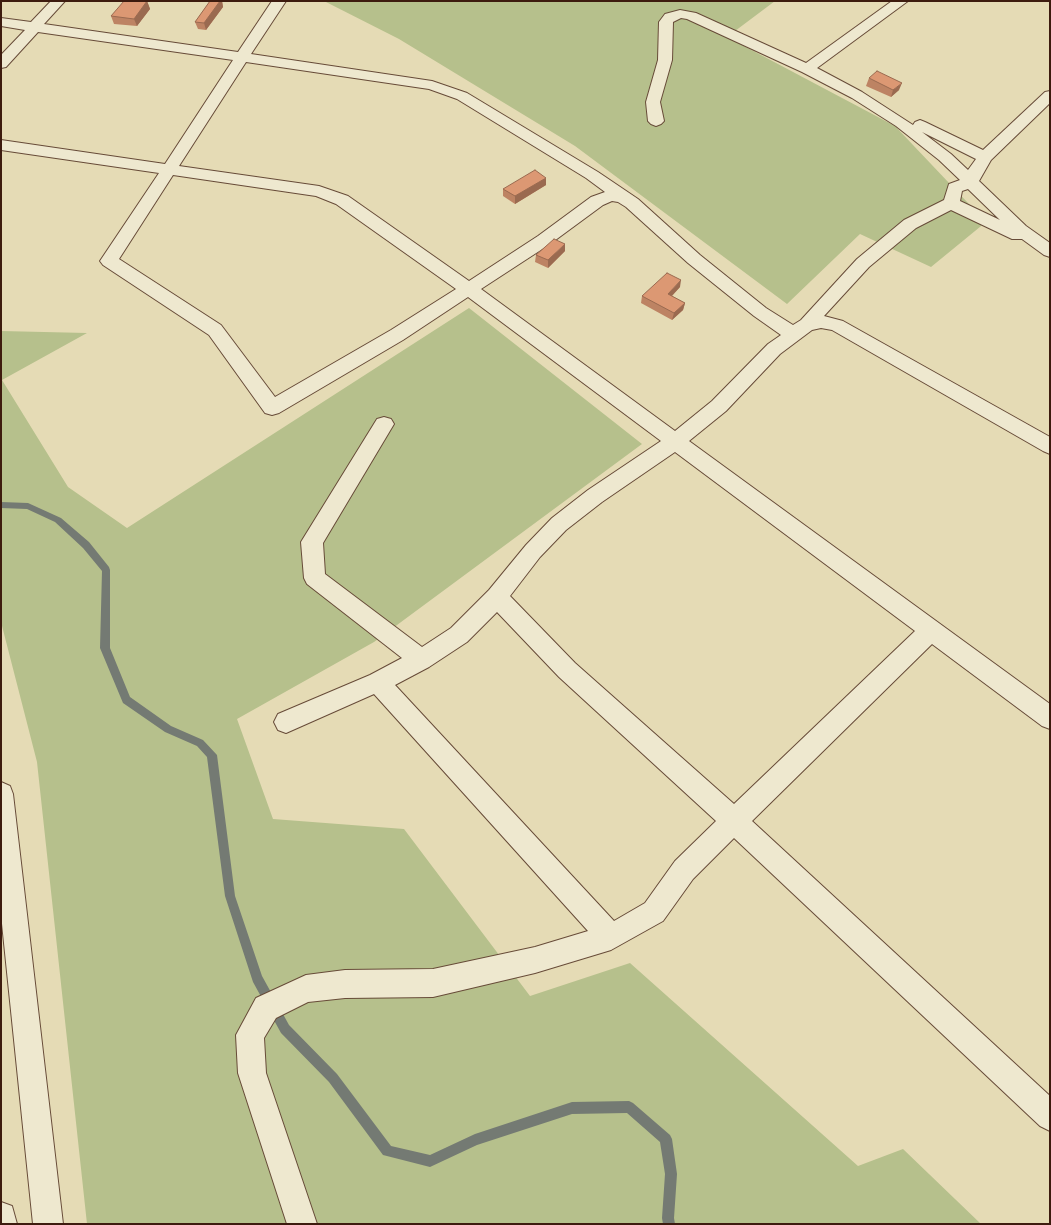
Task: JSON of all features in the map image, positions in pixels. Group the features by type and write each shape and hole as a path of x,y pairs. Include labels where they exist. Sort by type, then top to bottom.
{"street":[{"path":"1,64 58,1"},
{"path":"279,1 109,261 215,330 272,408 397,335 467,288 544,240 597,201 611,196 622,197"},
{"path":"807,69 901,1"},
{"path":"656,122 653,102 665,60 666,22 670,17 680,14 691,16 807,69 856,95 985,157"},
{"path":"1,22 432,85 462,96 592,175 632,203 694,259 760,312 800,329 822,322 837,325 1050,446"},
{"path":"856,95 926,141 972,182 1020,230 1045,248"},
{"path":"972,182 976,170 985,157 1050,95"},
{"path":"1,144 318,191 342,200 467,288 1050,718"},
{"path":"286,722 378,682 421,660 458,635 497,597 533,551 560,524 595,496 675,442 719,406 774,349 800,329 863,263 910,224 951,203 955,188 972,182"},
{"path":"951,203 983,220 1045,248"},
{"path":"384,424 312,542 315,578 421,660"},
{"path":"497,597 567,670 735,822 1050,1116"},
{"path":"302,1224 252,1073 250,1035 266,1008 306,989 345,984 433,983 535,960 611,937 654,912 684,870 931,630"},
{"path":"378,682 611,937"},
{"path":"1,794 48,1224"},
{"path":"1,1217 2,1224"}],"green space":[{"path":"324,1 775,1 727,37 895,126 986,222 931,267 860,234 787,304 575,146 399,39"},
{"path":"469,308 642,444 374,642 237,719 273,819 404,829 530,996 630,963 858,1166 903,1149 981,1224 87,1224 37,762 1,622 1,331 87,333 2,380 68,487 127,528"}],"building":[{"path":"124,1 147,1 134,19 111,16"},
{"path":"210,1 220,1 204,23 195,22"},
{"path":"877,71 902,83 893,90 869,78"},
{"path":"535,170 546,178 515,196 503,189"},
{"path":"554,239 565,244 548,260 536,255"},
{"path":"667,273 681,280 668,294 685,303 674,313 642,296"}],"waterway":[{"path":"1,505 28,506 58,520 86,545 106,570 105,648 126,700 168,729 200,743 212,755 230,896 257,978 285,1029 333,1078 387,1151 430,1161 475,1140 572,1108 629,1107 666,1139 671,1174 668,1218 669,1224"}]}
